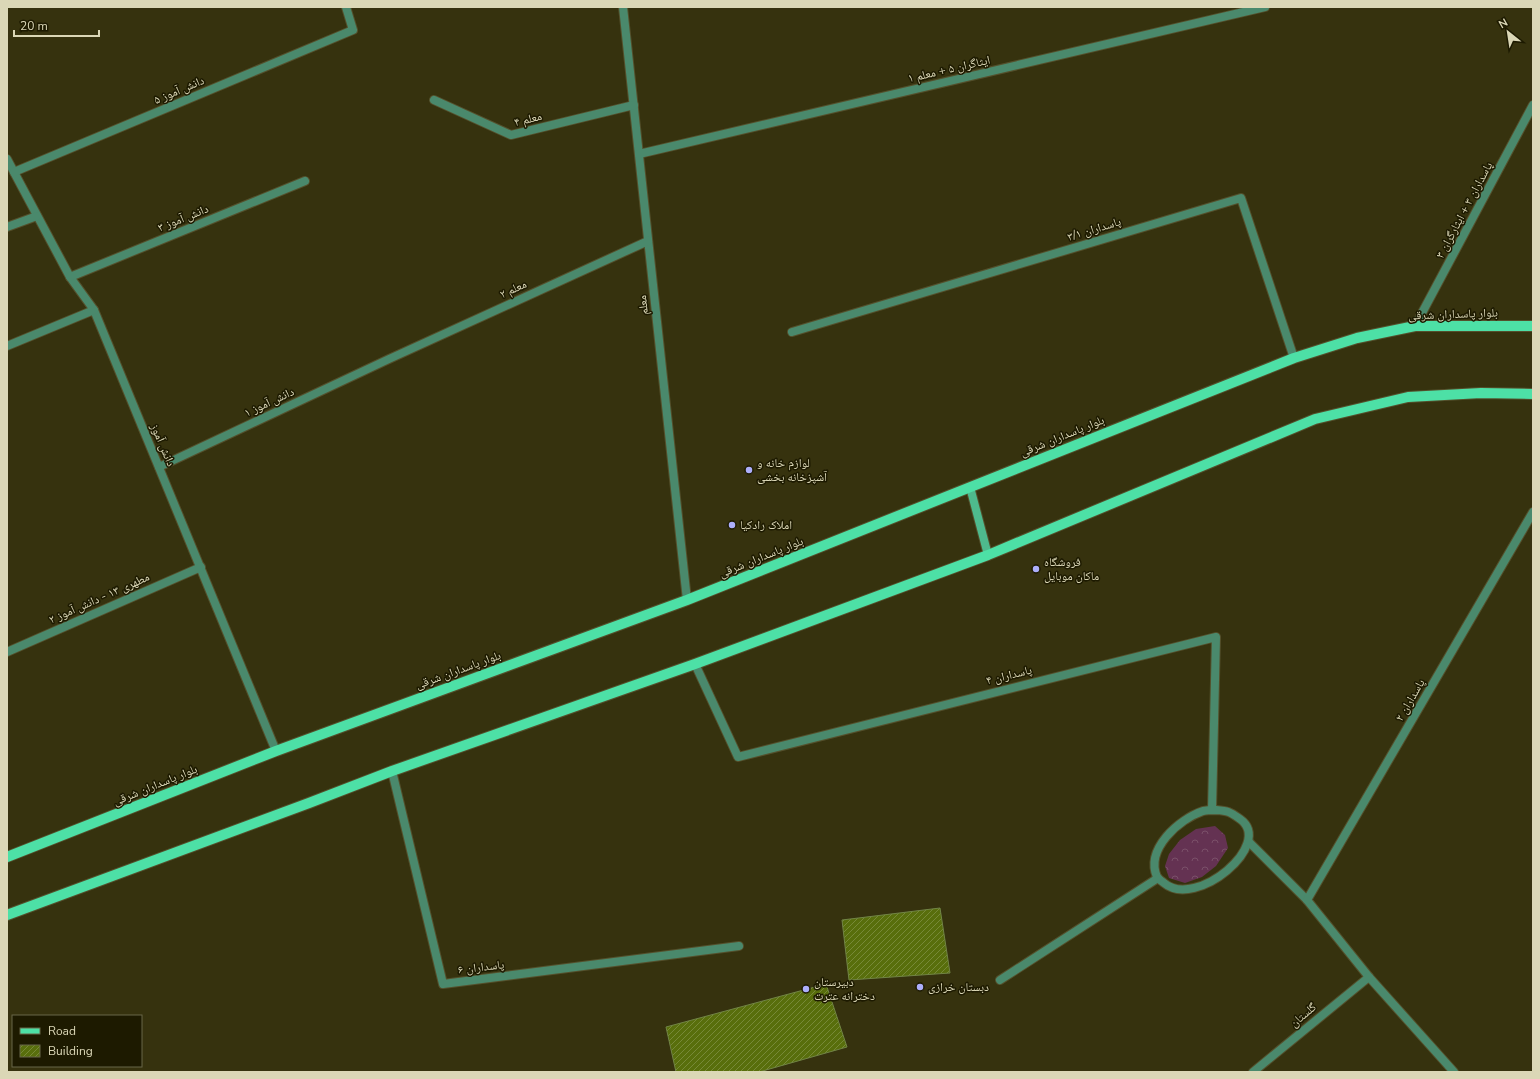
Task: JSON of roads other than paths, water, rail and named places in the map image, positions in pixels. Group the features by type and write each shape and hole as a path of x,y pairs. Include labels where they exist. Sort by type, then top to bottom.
{"main road":[{"name":"بلوار پاسداران شرقی","path":"7,857 276,751 687,600 1294,358 1357,338 1415,326 1533,326"},
{"path":"7,914 392,771 695,664 988,555 1315,419 1408,397 1481,393 1533,394"},
{"path":"970,487 988,555"}],"street":[{"name":"دانش آموز ۵","path":"14,172 353,30 346,7"},
{"name":"معلم","path":"623,7 687,600"},
{"name":"ایثاگران ۵ + معلم ۱","path":"639,154 1265,7"},
{"name":"معلم ۴","path":"434,100 511,135 634,105"},
{"name":"پاسداران ۳ + ایثارگران ۳","path":"1415,326 1533,105"},
{"name":"دانش آموز","path":"7,159 70,277 94,310 276,751"},
{"name":"دانش آموز ۳","path":"70,277 305,181"},
{"name":"پاسداران ۳/۱","path":"792,332 1241,198 1294,358"},
{"path":"7,227 37,216"},
{"name":"معلم ۲","path":"388,359 648,241"},
{"path":"7,346 94,310"},
{"name":"دانش آموز ۱","path":"159,467 388,359"},
{"name":"پاسداران ۲","path":"1307,900 1533,512"},
{"name":"مطهری ۱۳ - دانش آموز ۲","path":"7,652 200,567"},
{"name":"پاسداران ۴","path":"695,664 738,757 1216,637 1212,810"},
{"name":"پاسداران ۶","path":"392,771 443,984 739,946"},
{"path":"1228,810 1245,822 1249,842 1241,856 1230,868 1201,886 1188,890 1174,889 1166,885 1158,878 1155,866 1156,854 1164,840 1174,829 1188,819 1204,811 1228,810"},
{"path":"1249,842 1307,900 1369,977 1454,1072"},
{"path":"1000,980 1158,878"},
{"name":"گلستان","path":"1253,1072 1369,977"}],"place":[{"name":"لوازم خانه و آشپزخانه بخشی","path":"749,470"},
{"name":"املاک رادکیا","path":"732,525"},
{"name":"فروشگاه ماکان موبایل","path":"1036,569"},
{"name":"دبستان خرازی","path":"920,987"},
{"name":"دبیرستان دخترانه عترت","path":"806,989"}]}
